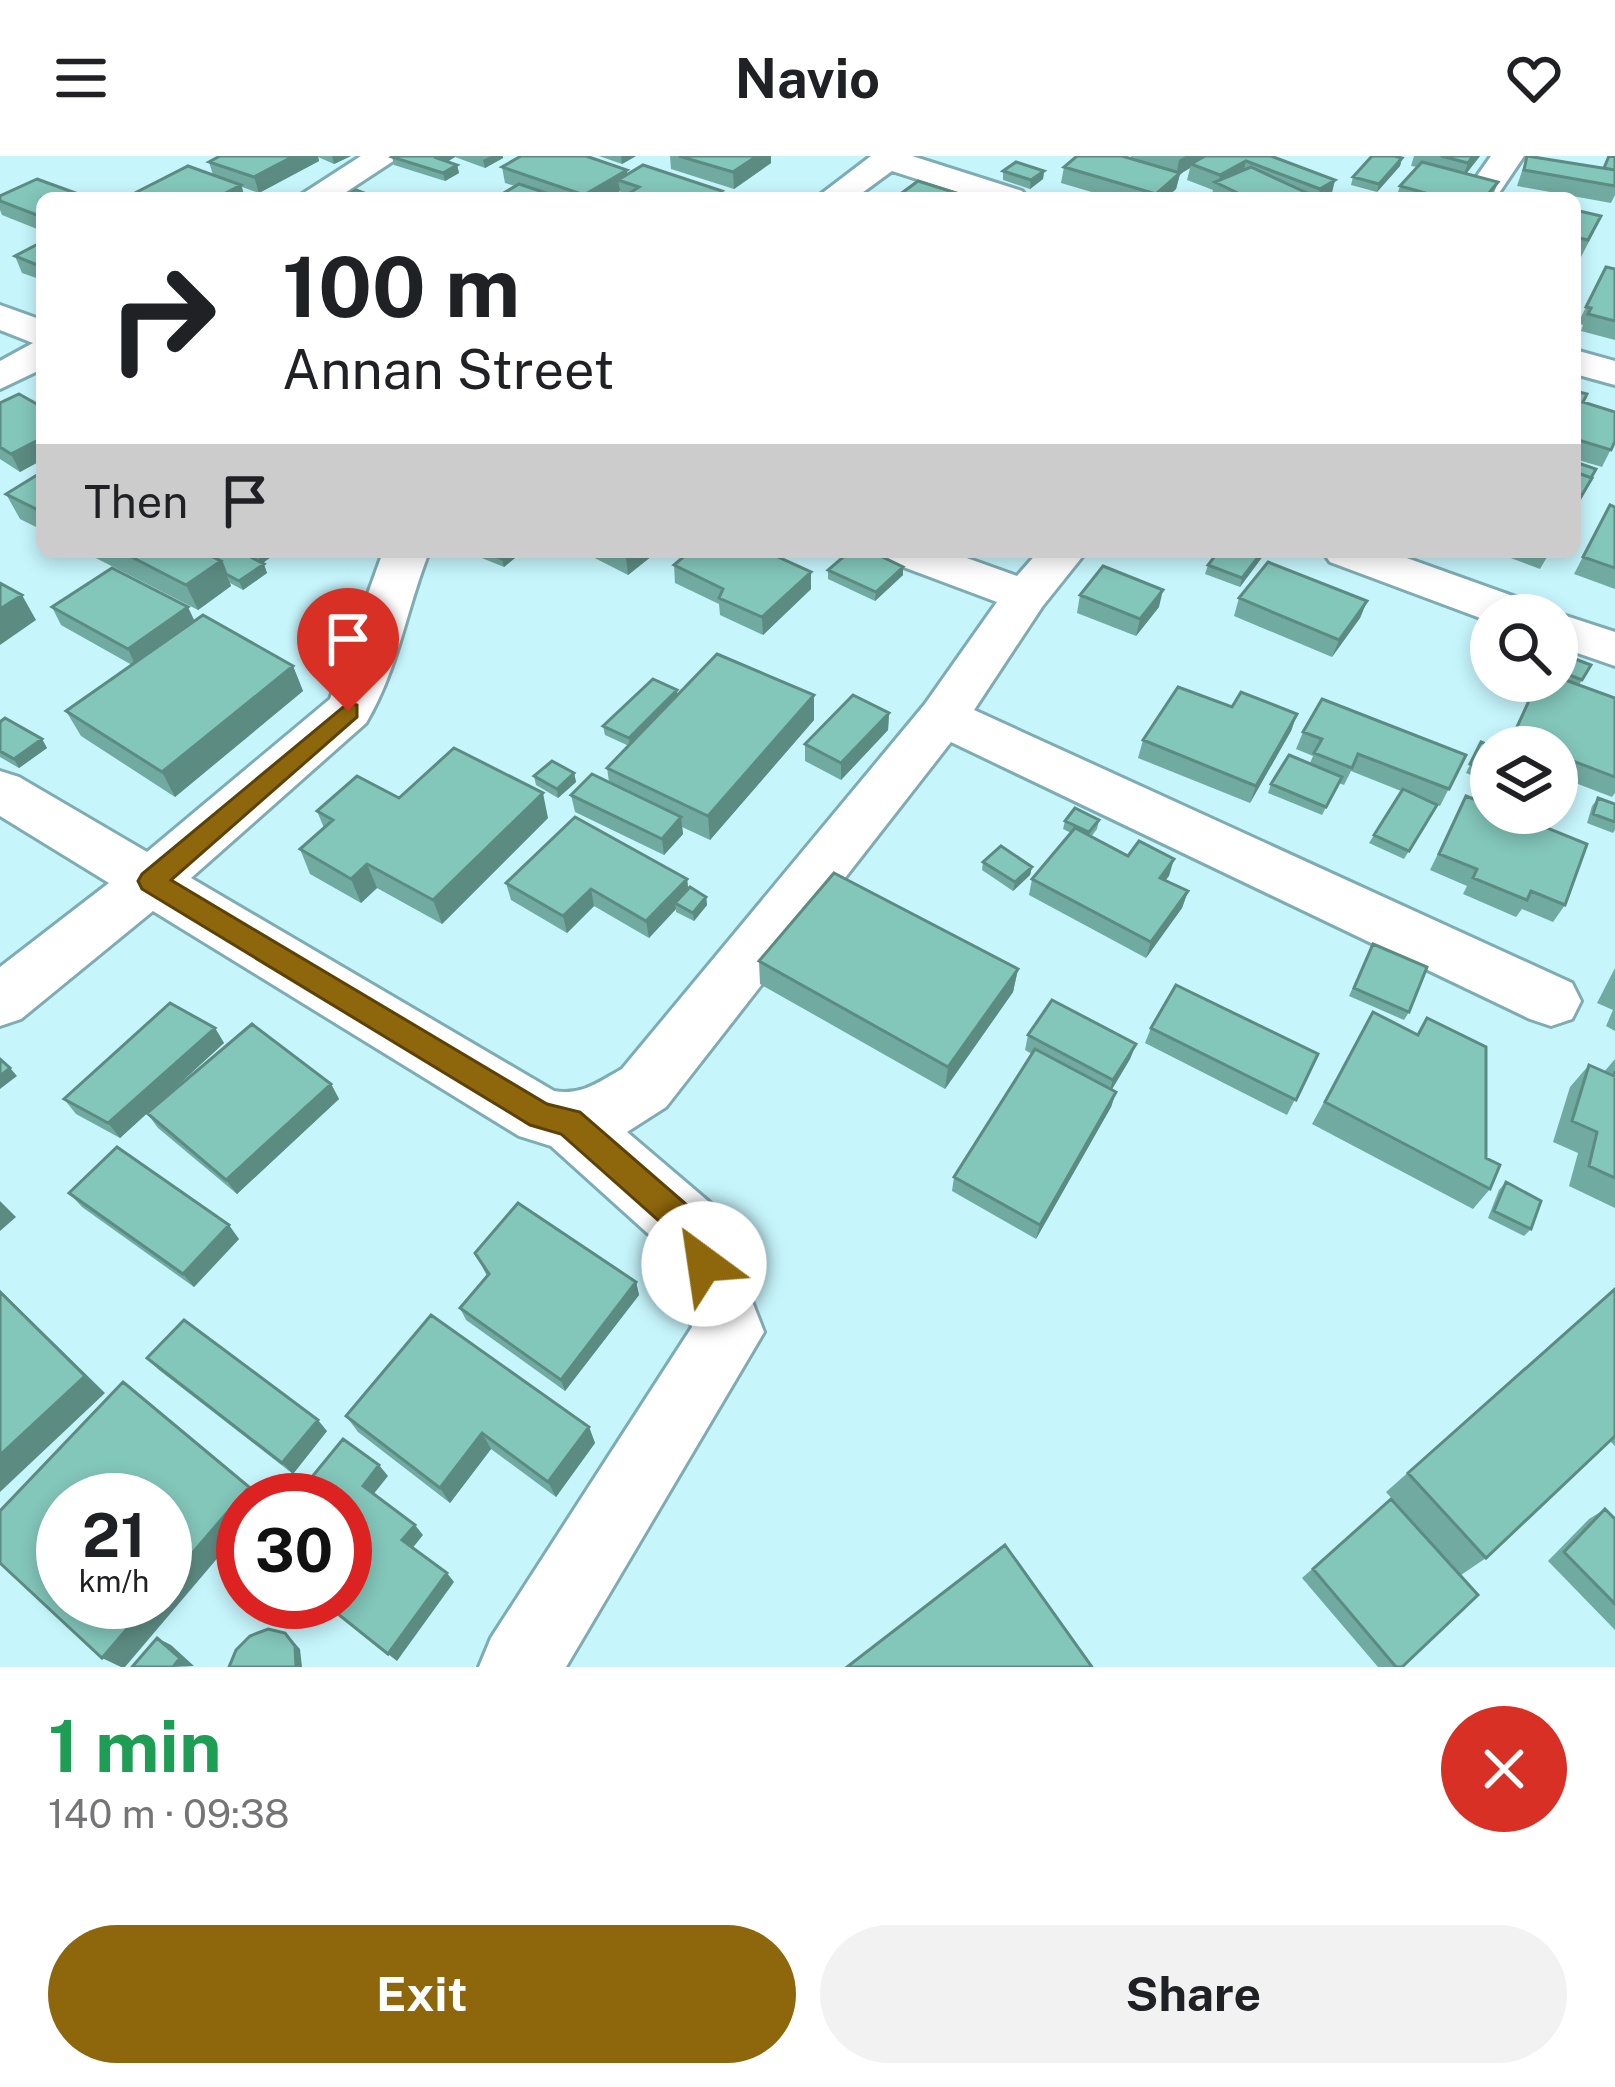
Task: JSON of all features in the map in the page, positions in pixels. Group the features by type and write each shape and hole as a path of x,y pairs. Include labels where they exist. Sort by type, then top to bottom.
{"street":[{"path":"323,192 385,156"},
{"path":"1487,186 1508,156"},
{"path":"841,192 890,157 992,192"},
{"path":"0,316 36,331"},
{"path":"0,376 36,356"},
{"path":"1581,364 1615,373"},
{"path":"0,1001 151,881 348,711 369,680 392,583 403,558"},
{"path":"922,558 1025,596"},
{"path":"0,791 541,1116 569,1122 603,1112 644,1088 944,717 1025,596 1058,558"},
{"path":"1362,558 1470,597"},
{"path":"1578,637 1615,650"},
{"path":"944,717 1551,1001"},
{"path":"520,1667 729,1332 691,1229 569,1122"}],"building":[{"path":"220,156 294,156 254,177 209,162"},
{"path":"394,156 441,156 437,158 457,165 443,173"},
{"path":"521,156 586,156 627,170 589,192 575,192 502,167"},
{"path":"679,156 757,156 733,172"},
{"path":"1077,156 1122,156 1180,173 1158,192 1149,192 1064,167"},
{"path":"1205,156 1271,156 1335,180 1320,189 1246,161 1220,175 1191,164"},
{"path":"1372,156 1402,158 1379,184 1353,177"},
{"path":"1441,156 1473,156 1468,163"},
{"path":"1527,156 1615,170 1615,186 1524,170"},
{"path":"1609,156 1615,157 1615,170 1604,168"},
{"path":"1016,162 1044,171 1031,180 1003,171"},
{"path":"1422,162 1498,182 1490,192 1422,192 1400,186"},
{"path":"643,165 722,191 631,192 639,187 618,180"},
{"path":"188,166 241,185 228,192 137,192"},
{"path":"1251,167 1305,192 1236,192 1215,182"},
{"path":"37,179 73,192 36,192 36,215 0,201 0,196"},
{"path":"918,181 953,192 903,192"},
{"path":"519,184 543,192 505,192"},
{"path":"1581,211 1601,216 1588,240 1581,238"},
{"path":"36,245 36,265 15,256"},
{"path":"1606,267 1615,269 1615,321 1588,314 1591,308 1586,307"},
{"path":"1581,392 1587,394 1583,402 1615,412 1611,450 1581,441"},
{"path":"19,394 36,404 36,441 11,454 0,447 0,403"},
{"path":"1581,464 1596,469 1591,478 1581,474"},
{"path":"1581,474 1592,478 1581,497"},
{"path":"36,476 36,509 6,494"},
{"path":"1610,505 1615,507 1615,568 1583,557"},
{"path":"134,558 221,561 186,585"},
{"path":"215,558 252,558 264,564 239,581 226,574"},
{"path":"682,558 780,558 811,572 762,617 719,598 723,589 674,565"},
{"path":"842,558 884,558 903,567 876,592 828,570"},
{"path":"1213,558 1257,558 1242,578 1208,565"},
{"path":"1268,562 1367,601 1339,640 1239,598"},
{"path":"1103,566 1163,590 1140,619 1080,595"},
{"path":"112,568 188,607 128,649 52,607"},
{"path":"0,583 22,595 0,609"},
{"path":"203,615 293,666 162,772 66,711"},
{"path":"717,654 814,695 708,816 607,768"},
{"path":"1578,660 1591,665 1582,680 1578,678"},
{"path":"653,679 677,690 629,738 603,726"},
{"path":"1578,685 1615,698 1615,777 1578,763 1578,726 1517,726 1528,702 1578,702"},
{"path":"1178,687 1232,707 1241,692 1297,714 1256,786 1143,740"},
{"path":"853,695 889,713 841,763 805,744"},
{"path":"1322,699 1466,755 1449,789 1358,754 1352,768 1314,753 1322,739 1303,732"},
{"path":"5,718 42,739 14,759 0,751 0,722"},
{"path":"454,748 543,793 433,900 367,864 351,879 300,849 333,820 317,811 357,776 399,798"},
{"path":"1289,755 1342,777 1326,807 1271,784"},
{"path":"552,761 574,773 557,789 534,776"},
{"path":"592,774 681,817 662,839 571,795"},
{"path":"1403,789 1437,805 1409,851 1374,835"},
{"path":"1466,796 1470,798 1470,834 1562,834 1587,844 1565,905 1531,891 1527,900 1473,878 1477,869 1439,854"},
{"path":"1598,798 1615,804 1615,822 1593,814"},
{"path":"1075,808 1099,820 1089,832 1065,821"},
{"path":"575,817 687,879 646,921 591,889 563,916 506,883"},
{"path":"1075,828 1128,856 1139,841 1174,859 1160,878 1188,891 1151,942 1032,879"},
{"path":"1001,846 1032,867 1015,882 983,862"},
{"path":"834,873 1018,969 948,1067 759,961"},
{"path":"690,887 706,897 693,913 675,903"},
{"path":"1373,944 1427,967 1409,1012 1354,988"},
{"path":"1176,985 1318,1054 1296,1100 1151,1028"},
{"path":"1052,1000 1136,1044 1113,1080 1028,1035"},
{"path":"170,1003 215,1028 108,1123 64,1099"},
{"path":"1373,1012 1418,1035 1427,1018 1486,1047 1486,1158 1500,1165 1490,1189 1325,1102"},
{"path":"252,1024 331,1084 226,1180 147,1113"},
{"path":"1035,1049 1116,1092 1040,1225 954,1177"},
{"path":"1589,1065 1614,1076 1615,1071 1615,1178 1589,1166 1597,1132 1572,1121"},
{"path":"117,1147 229,1225 183,1274 69,1193"},
{"path":"1506,1182 1541,1201 1531,1229 1494,1211"},
{"path":"518,1203 636,1282 561,1380 460,1308 489,1274 475,1253"},
{"path":"1615,1289 1615,1436 1486,1558 1408,1473"},
{"path":"0,1292 85,1376 0,1455"},
{"path":"431,1315 589,1427 548,1482 482,1433 440,1488 346,1416"},
{"path":"184,1320 318,1420 282,1463 147,1358"},
{"path":"123,1382 232,1473 216,1473 216,1526 192,1554 192,1473 36,1473"},
{"path":"343,1439 379,1465 372,1474 315,1473"},
{"path":"36,1473 36,1597 0,1563 0,1511"},
{"path":"372,1493 415,1525 402,1540 447,1573 388,1654 357,1629 372,1629"},
{"path":"1391,1499 1478,1595 1402,1667 1396,1667 1313,1569"},
{"path":"1605,1509 1615,1519 1615,1604 1564,1552"},
{"path":"1005,1545 1092,1667 847,1667"},
{"path":"71,1629 127,1629 102,1658"},
{"path":"268,1629 285,1633 295,1646 296,1667 229,1667 236,1650 250,1636"},
{"path":"157,1638 180,1658 173,1667 132,1667"}],"route":[{"path":"348,711 151,881 541,1116 569,1122 691,1229 704,1264"}]}
